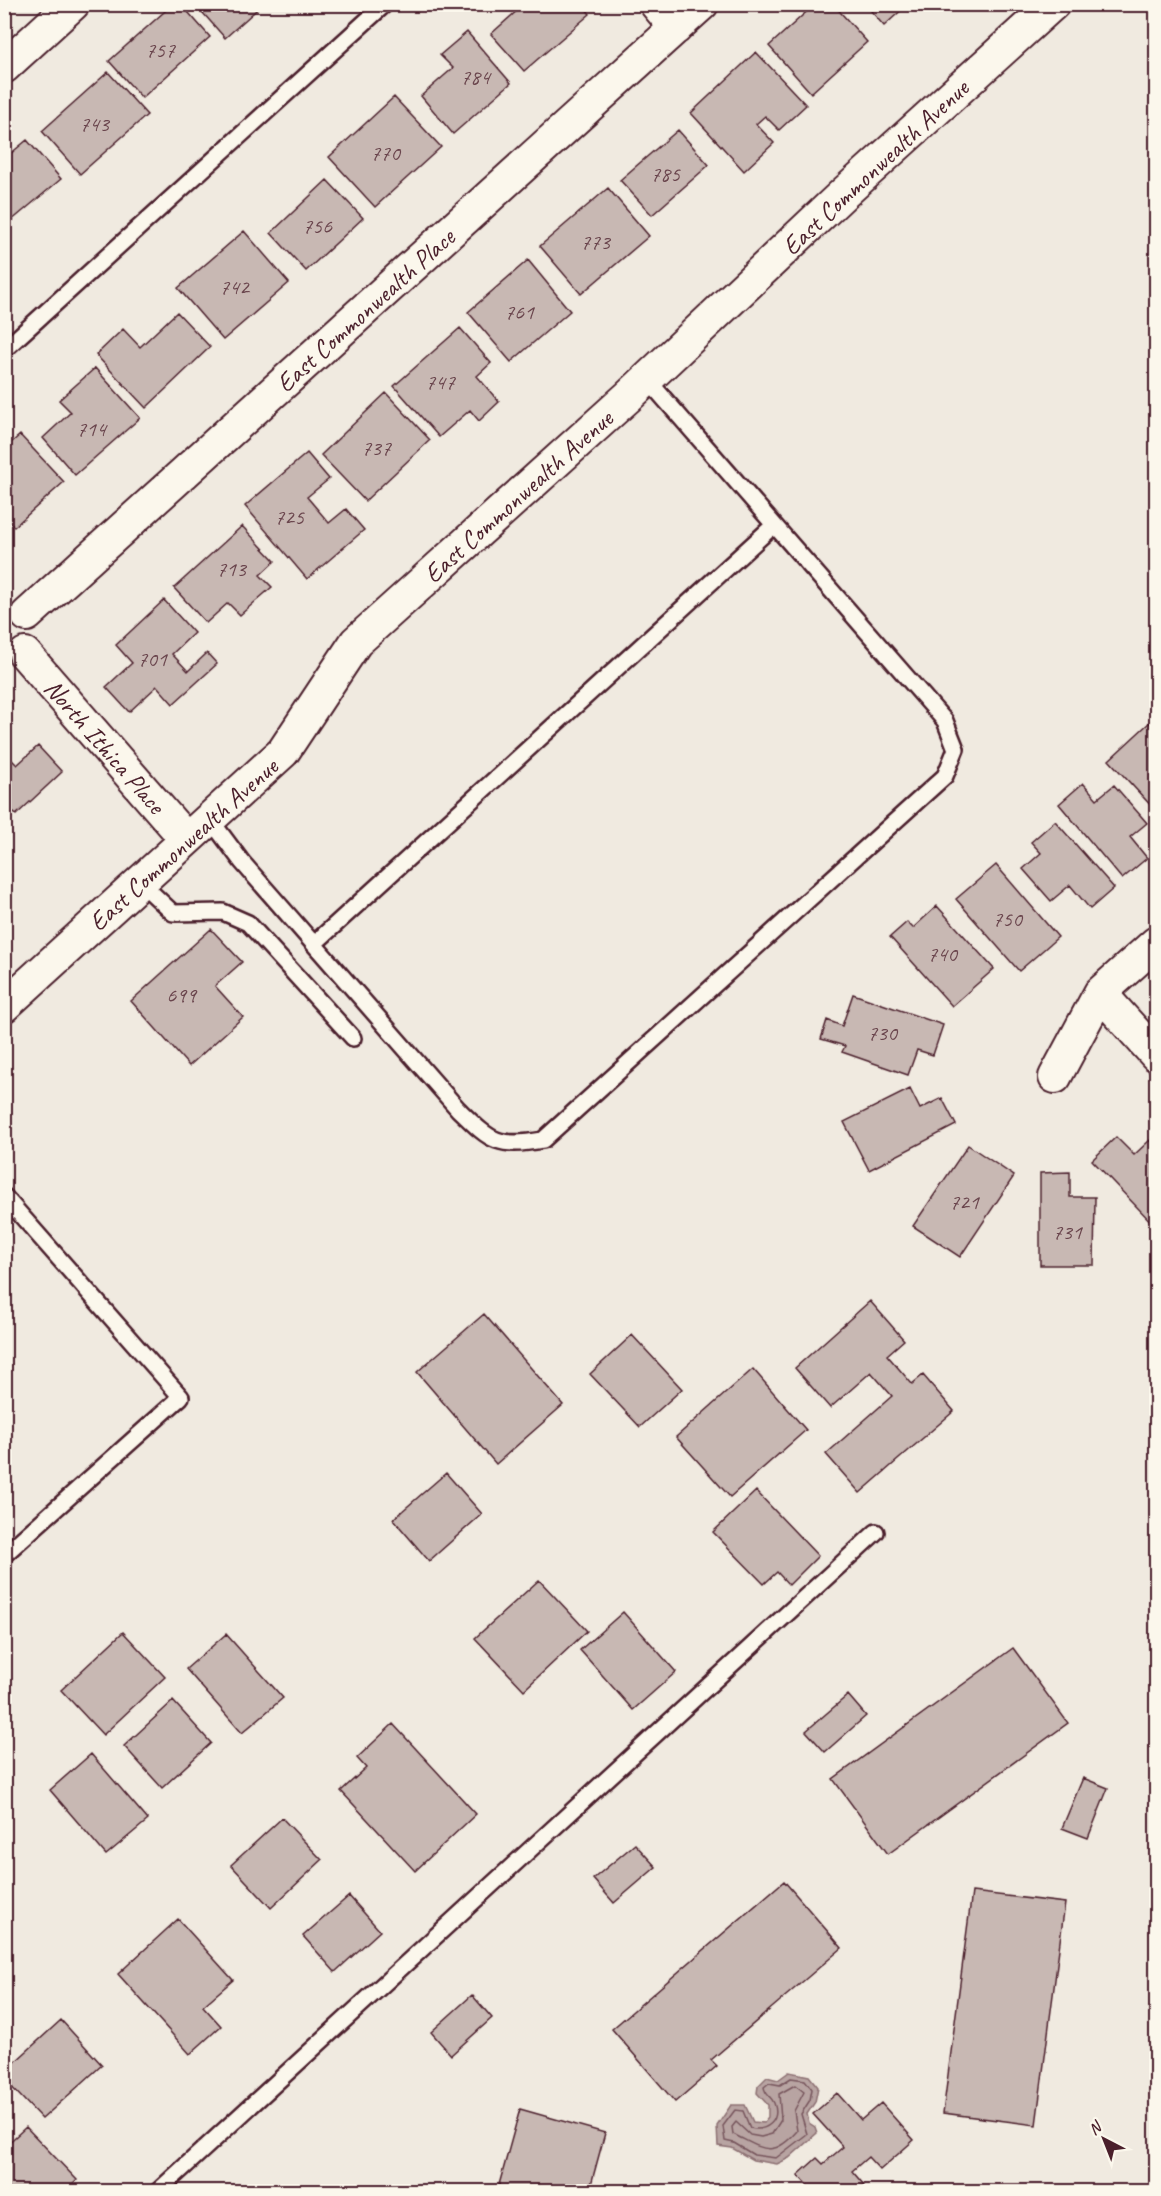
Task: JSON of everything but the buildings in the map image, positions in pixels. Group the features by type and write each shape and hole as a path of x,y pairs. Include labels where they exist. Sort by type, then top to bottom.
{"street":[{"path":"656,4 676,28"},
{"name":"East Commonwealth Place","path":"16,611 702,4"},
{"name":"East Commonwealth Avenue","path":"4,1006 284,752 356,642 647,379 842,195 1053,4"},
{"path":"4,67 65,7"},
{"path":"15,656 34,639 34,631 16,611"},
{"name":"North Ithica Place","path":"15,656 186,839"},
{"path":"1055,1077 1100,993 1156,943"},
{"path":"1100,993 1156,1055"}],"lane":[{"path":"4,350 385,4"},
{"path":"210,819 242,862 458,1109 487,1136 511,1145 543,1140 945,776 956,749 945,720 647,379"},
{"path":"315,943 774,525"},
{"path":"140,882 173,914 223,912 249,923 353,1038"},
{"path":"4,1196 181,1396 4,1555"},
{"path":"158,2192 876,1532"}],"water":[{"path":"789,2072 809,2076 818,2087 815,2102 807,2114 809,2123 815,2127 817,2133 789,2158 777,2164 753,2160 732,2148 718,2146 717,2126 731,2105 745,2105 753,2122 764,2123 768,2118 768,2105 757,2093 758,2086 767,2077 778,2080"}]}
